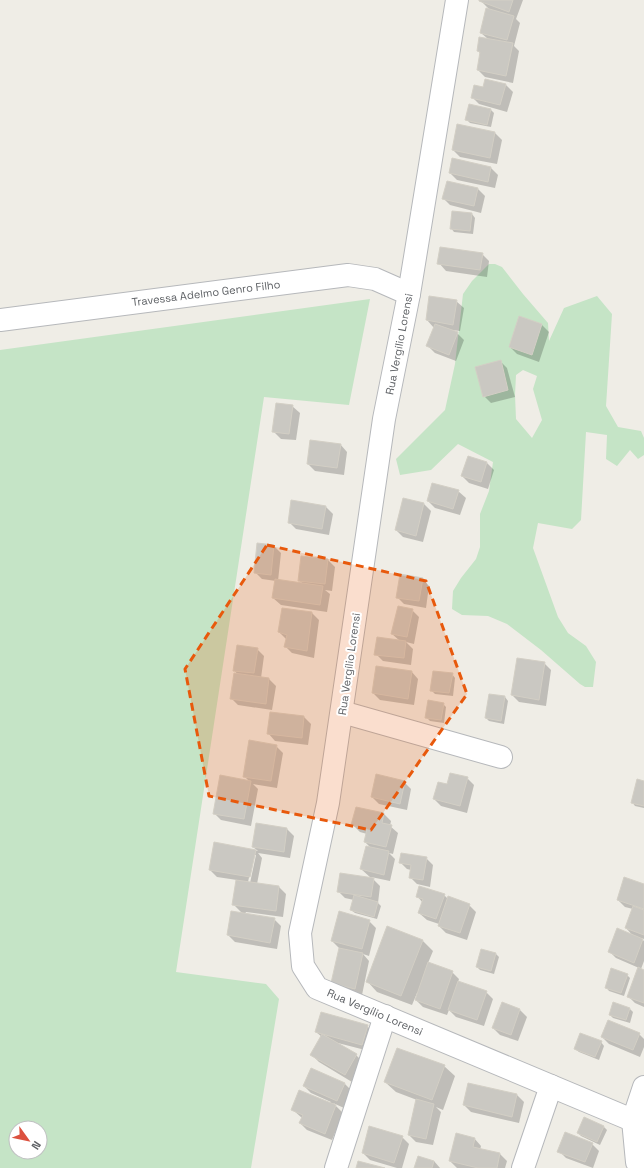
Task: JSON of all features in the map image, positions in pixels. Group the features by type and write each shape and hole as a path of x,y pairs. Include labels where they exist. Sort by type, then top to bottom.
{"street":[{"name":"Rua Vergílio Lorensi","path":"457,0 409,294 384,419 328,803 300,933 303,966 317,988 638,1122"},
{"name":"Travessa Adelmo Genro Filho","path":"0,320 348,275 375,279 409,294"},
{"path":"342,712 501,757"},
{"path":"336,1168 385,1016"},
{"path":"524,1168 551,1086"},
{"path":"639,1161 638,1122 644,1087"}],"highlighted area":[{"path":"267,545 426,581 467,694 371,830 209,796 185,669"}],"green space":[{"path":"489,264 495,264 502,267 548,323 549,341 564,308 597,296 612,314 606,406 618,427 641,431 644,438 644,455 638,459 630,450 617,466 606,459 607,435 586,432 581,520 572,529 538,523 533,548 558,617 568,633 586,646 596,662 593,687 585,687 580,684 541,650 507,624 488,616 462,615 452,609 453,591 476,559 480,547 480,514 489,491 493,462 458,444 431,470 400,475 396,459 445,410 455,364 463,294 472,281","holes":["523,370 537,376 533,389 542,420 532,438 516,419 516,375"]},
{"path":"370,299 349,405 264,397 176,972 266,984 279,999 251,1168 0,1168 0,350"}],"building":[{"path":"479,0 513,0 509,12"},
{"path":"486,8 514,16 507,40 480,33"},
{"path":"479,37 513,43 506,76 477,70 480,52 477,51"},
{"path":"485,79 506,84 500,105 471,98 474,85 483,87"},
{"path":"469,104 491,109 487,125 465,120"},
{"path":"457,124 495,132 490,158 452,150"},
{"path":"452,158 491,167 488,182 449,173"},
{"path":"447,181 478,188 474,206 442,199"},
{"path":"452,211 472,213 470,231 450,229"},
{"path":"440,247 483,253 480,270 437,264"},
{"path":"429,296 457,300 453,325 426,320"},
{"path":"519,316 542,324 532,355 509,347"},
{"path":"435,324 458,332 449,355 426,346"},
{"path":"501,360 508,390 483,397 475,367"},
{"path":"276,403 293,405 289,434 272,432"},
{"path":"310,440 341,444 337,468 307,464"},
{"path":"468,456 487,462 481,482 461,476"},
{"path":"432,483 459,490 453,509 427,501"},
{"path":"403,498 424,503 416,536 395,530"},
{"path":"291,500 326,506 322,529 288,523"},
{"path":"257,543 274,545 271,575 254,573"},
{"path":"301,556 328,559 325,584 298,581"},
{"path":"400,574 423,578 419,601 396,598"},
{"path":"275,579 323,586 320,605 272,598"},
{"path":"398,606 413,609 407,637 391,634"},
{"path":"282,608 312,612 307,651 284,647 287,635 278,632"},
{"path":"377,637 406,641 404,658 374,655"},
{"path":"237,645 258,648 254,673 233,671"},
{"path":"517,658 545,662 539,700 511,695"},
{"path":"376,666 412,671 408,699 372,693"},
{"path":"433,671 453,673 449,693 430,691"},
{"path":"234,673 269,678 266,704 230,699"},
{"path":"489,694 505,696 501,721 485,718"},
{"path":"428,700 444,703 441,720 425,718"},
{"path":"270,712 304,716 302,738 267,734"},
{"path":"249,740 277,745 271,781 243,777"},
{"path":"450,773 468,777 460,806 433,799 438,782 447,784"},
{"path":"376,774 405,781 400,804 371,797"},
{"path":"220,775 251,781 244,819 213,814"},
{"path":"637,779 644,781 644,806 631,803"},
{"path":"356,807 384,813 382,823 392,825 386,847 364,842 367,829 351,825"},
{"path":"256,823 287,828 284,852 252,847"},
{"path":"214,842 256,850 250,877 209,870"},
{"path":"366,846 389,851 384,875 360,869"},
{"path":"401,853 427,857 423,880 409,878 411,865 399,863"},
{"path":"340,873 374,878 371,897 337,892"},
{"path":"624,877 644,884 644,909 617,900"},
{"path":"236,880 279,886 276,911 232,905"},
{"path":"419,886 445,894 436,919 418,913 423,899 416,897"},
{"path":"354,895 378,902 374,917 350,910"},
{"path":"448,896 470,904 460,933 438,926"},
{"path":"633,906 644,910 644,935 625,928"},
{"path":"231,911 275,918 270,943 227,935"},
{"path":"339,911 370,920 362,949 331,941"},
{"path":"387,926 423,940 401,996 366,982"},
{"path":"617,928 643,939 634,963 608,952"},
{"path":"339,948 363,953 355,989 331,983"},
{"path":"481,949 496,953 491,971 476,967"},
{"path":"428,962 453,971 440,1009 415,1000"},
{"path":"638,967 644,970 644,1003 627,997"},
{"path":"611,968 628,974 621,993 605,988"},
{"path":"458,981 487,991 477,1020 448,1010"},
{"path":"502,1002 520,1009 511,1035 492,1028"},
{"path":"613,1002 630,1008 626,1020 609,1015"},
{"path":"321,1012 368,1025 362,1045 315,1032"},
{"path":"608,1020 640,1033 633,1050 601,1037"},
{"path":"580,1033 602,1041 595,1057 574,1049"},
{"path":"322,1034 357,1054 345,1075 310,1055"},
{"path":"397,1048 445,1065 432,1100 384,1082"},
{"path":"311,1068 345,1083 337,1101 303,1086"},
{"path":"468,1083 517,1094 512,1117 463,1105"},
{"path":"299,1090 336,1105 325,1134 299,1123 303,1115 291,1110"},
{"path":"416,1099 434,1104 426,1139 408,1135"},
{"path":"584,1117 604,1126 597,1142 577,1133"},
{"path":"369,1126 403,1136 394,1163 362,1153"},
{"path":"565,1132 593,1143 585,1162 557,1152"},
{"path":"456,1133 475,1138 473,1147 500,1153 497,1168 478,1168 449,1161"},
{"path":"418,1156 434,1161 432,1168 414,1168"},
{"path":"358,1161 385,1168 356,1168"}]}
